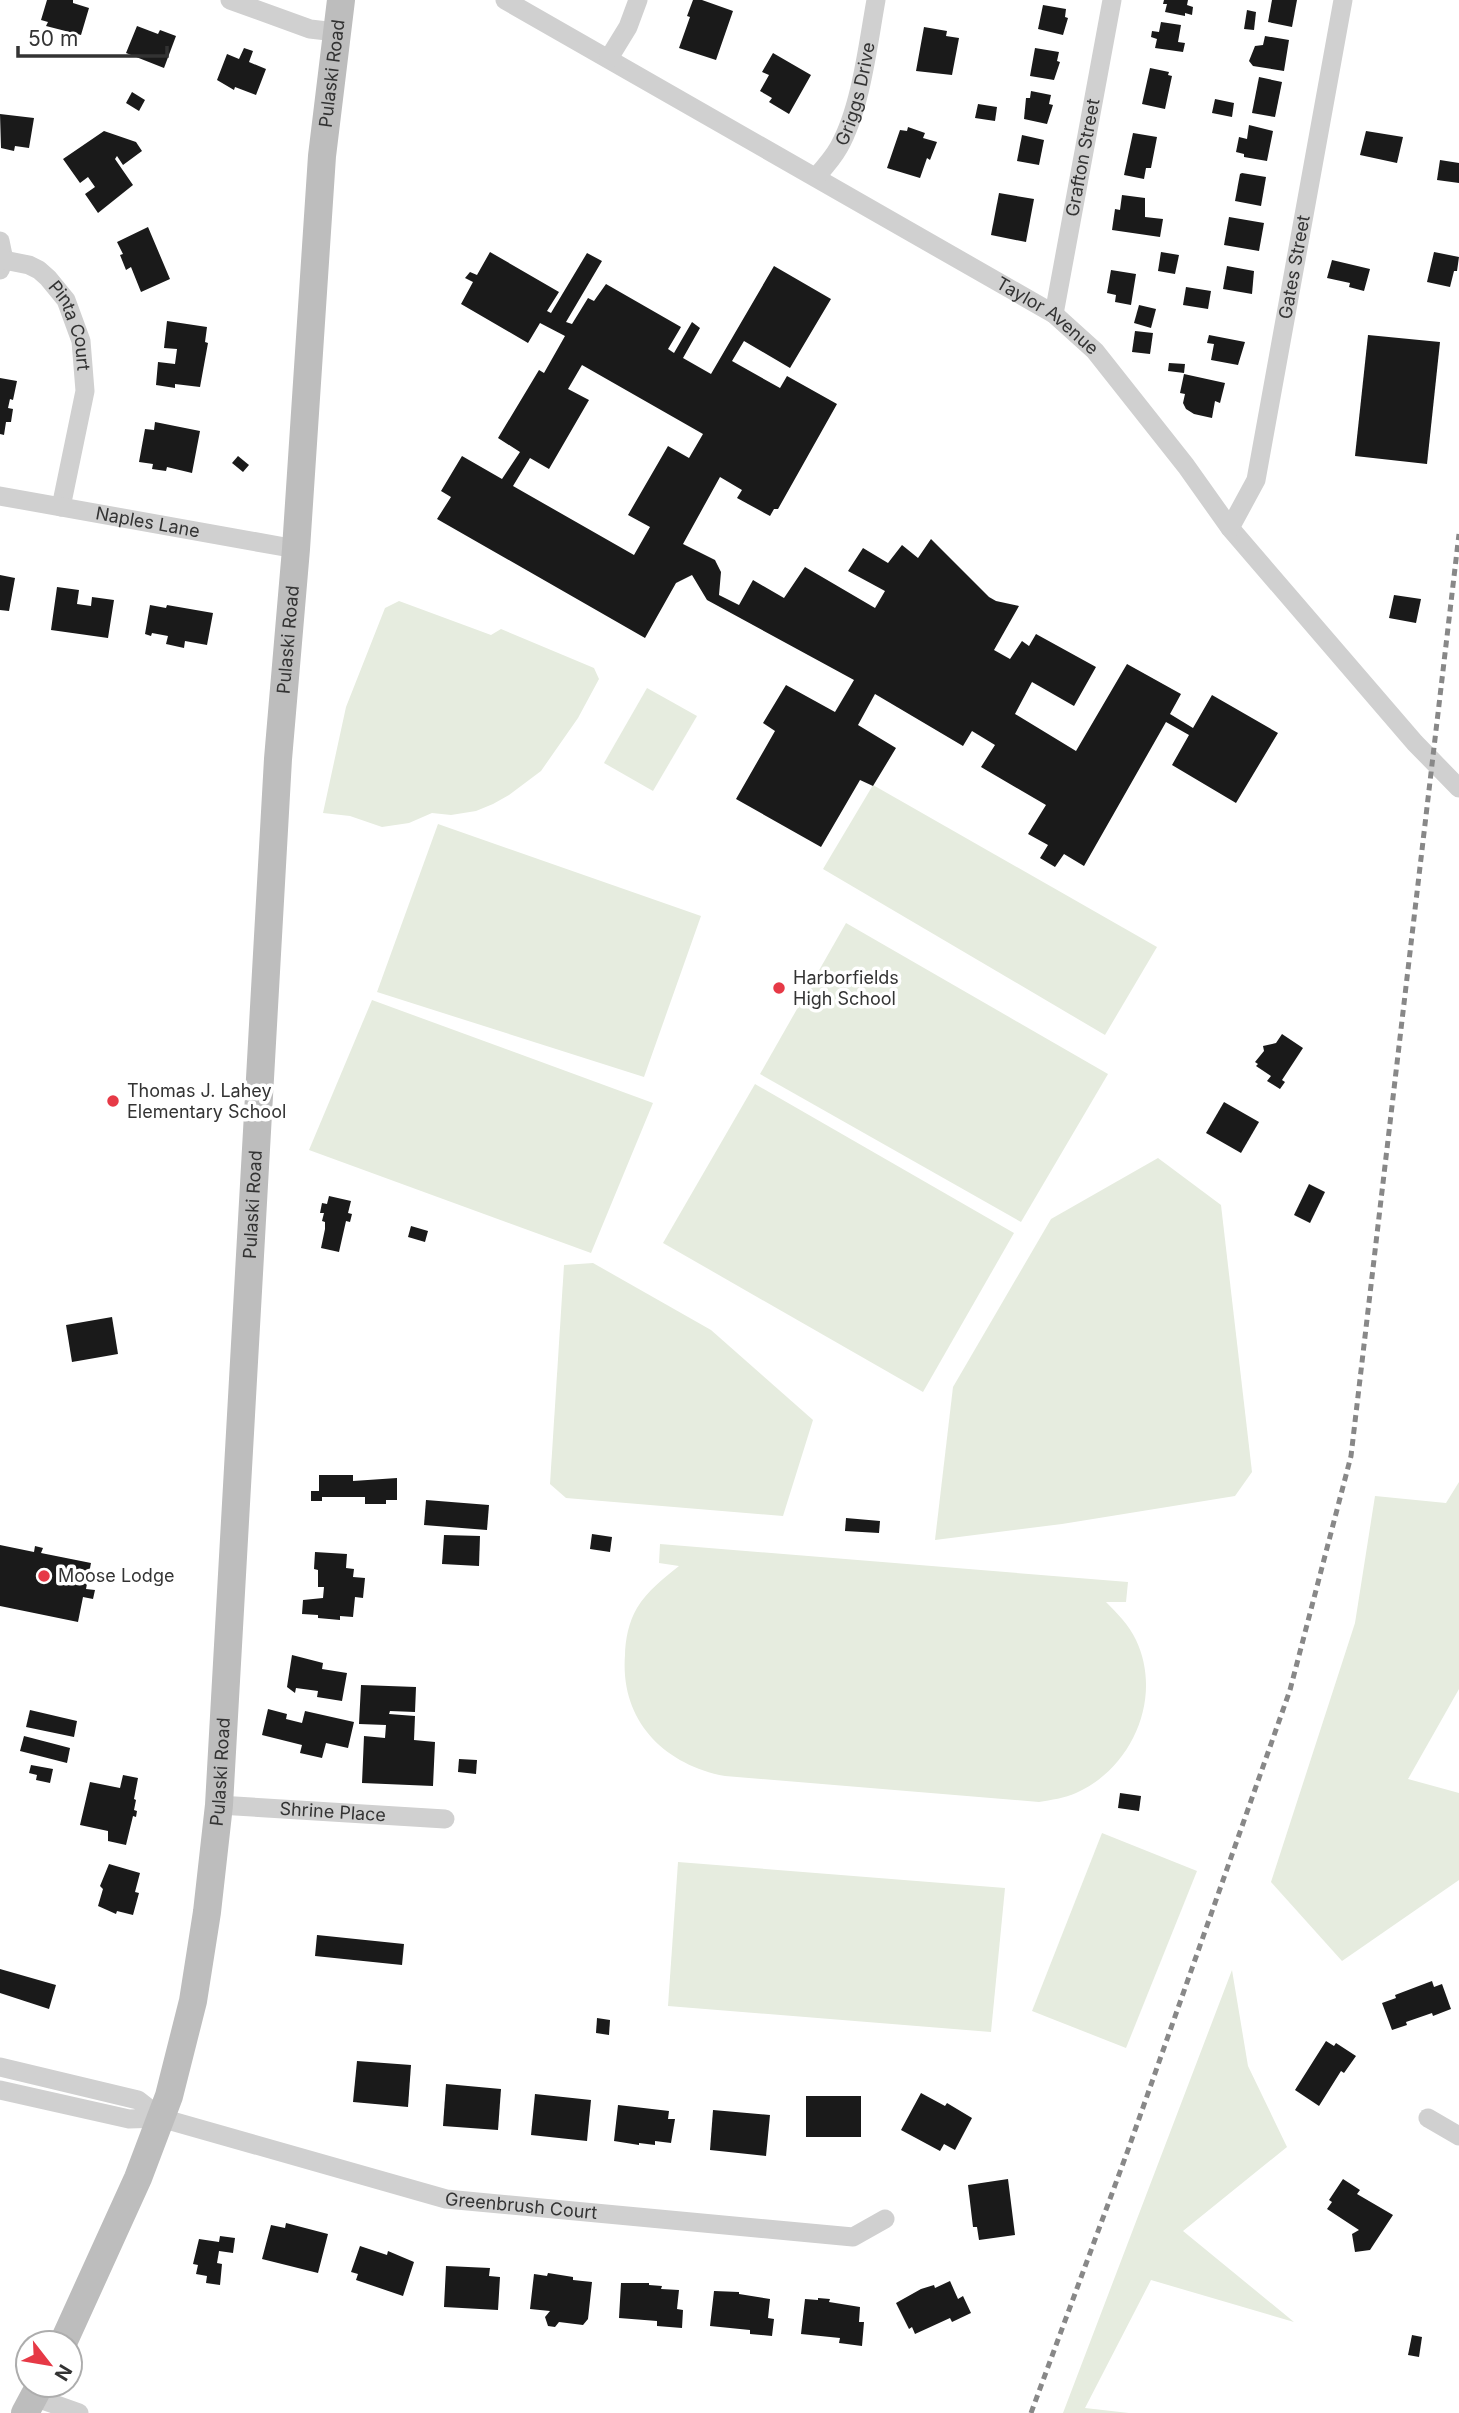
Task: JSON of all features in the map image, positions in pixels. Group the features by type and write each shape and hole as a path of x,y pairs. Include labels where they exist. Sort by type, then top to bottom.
{"main road":[{"name":"Pulaski Road","path":"69,2329 138,2178 169,2096 193,2001 207,1912 219,1805 278,759 296,549 322,156 341,0"}],"street":[{"path":"230,0 310,29 336,32"},
{"name":"Taylor Avenue","path":"505,0 1054,314 1094,351 1230,528 1396,722 1459,788"},
{"path":"610,58 628,27 638,0"},
{"name":"Griggs Drive","path":"816,177 839,147 852,114 876,0"},
{"name":"Grafton Street","path":"1054,314 1112,0"},
{"name":"Gates Street","path":"1230,528 1256,480 1343,0"},
{"name":"Pinta Court","path":"1,257 29,265 48,278 66,300 81,341 85,391 61,508"},
{"name":"Naples Lane","path":"0,496 296,549"},
{"name":"Shrine Place","path":"219,1805 445,1819"},
{"path":"0,2067 138,2100 161,2118"},
{"path":"0,2090 129,2119 161,2118"},
{"name":"Greenbrush Court","path":"161,2118 446,2199 853,2237 885,2219"},
{"path":"1428,2118 1459,2136"},
{"path":"36,2399 79,2413"}],"shaded area":[{"path":"399,601 491,635 501,629 594,668 599,679 578,718 541,771 509,795 476,811 451,815 432,813 409,823 382,827 350,816 323,813 346,707 385,608"},
{"path":"647,688 697,716 653,791 604,763"},
{"path":"873,785 1157,947 1105,1035 823,869"},
{"path":"438,824 701,916 644,1077 377,992"},
{"path":"846,923 1108,1074 1021,1222 760,1074"},
{"path":"372,1000 653,1103 591,1253 309,1150"},
{"path":"755,1084 1014,1233 923,1392 663,1243"},
{"path":"1158,1158 1221,1205 1252,1472 1235,1496 1062,1524 935,1540 953,1387 1051,1219"},
{"path":"593,1263 711,1330 813,1420 783,1516 566,1498 550,1484 564,1265"},
{"path":"1459,1482 1459,1689 1408,1779 1459,1793 1459,1880 1342,1961 1271,1882 1355,1623 1375,1496 1446,1503"},
{"path":"660,1544 1128,1582 1126,1602 1106,1602 1130,1629 1144,1662 1144,1707 1138,1728 1113,1767 1096,1782 1072,1795 1039,1802 725,1776 703,1770 665,1750 650,1735 638,1719 625,1678 626,1643 634,1613 651,1590 679,1566 659,1563"},
{"path":"1102,1833 1197,1871 1126,2048 1032,2011"},
{"path":"678,1862 1005,1888 991,2032 668,2006"},
{"path":"1232,1970 1248,2066 1287,2147 1183,2231 1294,2322 1151,2280 1085,2408 1129,2413 1063,2413"}],"building":[{"path":"47,0 73,0 73,3 89,8 81,35 46,26 48,22 41,20"},
{"path":"693,0 702,0 733,11 716,60 679,48"},
{"path":"1164,0 1188,0 1187,5 1193,7 1192,15 1165,12 1167,4 1163,4"},
{"path":"1272,0 1297,0 1292,27 1268,22"},
{"path":"1043,5 1066,9 1065,17 1068,18 1063,35 1038,29"},
{"path":"1247,10 1256,12 1254,30 1244,29"},
{"path":"1161,22 1181,25 1178,42 1185,43 1183,52 1155,48 1157,39 1151,37 1152,31 1159,32"},
{"path":"137,26 158,34 160,30 176,36 164,68 126,53"},
{"path":"924,27 947,31 946,36 959,38 952,75 916,71"},
{"path":"1265,36 1289,40 1284,71 1253,66 1249,61 1255,46 1263,45"},
{"path":"244,48 253,51 249,62 266,69 256,95 235,87 234,90 217,80 227,54 239,59"},
{"path":"1035,48 1059,52 1057,61 1060,62 1054,80 1030,76"},
{"path":"773,53 811,75 789,114 769,102 772,98 760,91 769,75 762,72"},
{"path":"1150,68 1169,72 1168,75 1172,76 1165,109 1142,104"},
{"path":"1259,77 1282,82 1275,117 1252,113"},
{"path":"1031,91 1051,95 1049,104 1053,105 1047,124 1024,119 1026,98 1030,98"},
{"path":"132,92 145,100 139,111 126,103"},
{"path":"1215,99 1234,103 1232,117 1212,113"},
{"path":"978,104 997,107 995,121 975,118"},
{"path":"0,114 34,118 29,148 15,146 14,151 1,148"},
{"path":"1249,125 1273,131 1267,161 1244,157 1244,154 1236,152 1239,137 1247,139"},
{"path":"908,127 925,133 923,138 937,142 930,160 927,158 920,178 887,168 900,130 907,131"},
{"path":"104,131 136,142 142,151 123,165 117,156 115,159 133,185 98,213 85,194 95,187 88,177 80,183 63,159"},
{"path":"1366,131 1403,137 1397,163 1360,155"},
{"path":"1133,133 1157,137 1151,168 1146,168 1144,179 1124,175"},
{"path":"1022,135 1044,140 1039,165 1017,161"},
{"path":"1440,160 1459,163 1459,183 1437,180"},
{"path":"1242,173 1266,177 1261,206 1235,201"},
{"path":"999,193 1034,199 1026,242 991,235"},
{"path":"1122,195 1145,198 1145,217 1163,219 1160,237 1112,230 1115,209 1120,210"},
{"path":"1229,217 1264,223 1259,251 1224,245"},
{"path":"148,227 170,279 141,292 131,267 126,270 117,242"},
{"path":"490,252 559,292 547,311 551,313 587,253 602,261 566,322 572,324 588,298 594,301 606,284 681,327 668,349 674,353 692,322 700,328 683,358 711,374 774,266 831,299 790,368 744,341 732,361 780,388 787,376 837,404 778,509 774,509 770,516 737,498 742,490 720,477 683,544 715,560 721,572 719,595 739,605 753,580 784,598 805,567 875,608 885,591 848,571 863,548 888,563 902,545 918,558 931,539 989,597 1019,606 994,650 1010,659 1022,641 1029,646 1036,634 1096,667 1074,706 1032,682 1015,714 1076,751 1127,664 1181,694 1170,714 1193,728 1212,695 1278,733 1236,803 1172,765 1189,735 1166,722 1084,866 1064,854 1055,867 1040,858 1048,845 1028,834 1046,805 981,767 995,745 972,731 963,746 875,694 858,725 896,748 873,786 860,780 821,847 736,799 775,731 763,723 786,685 835,712 854,680 707,600 692,575 676,583 645,638 437,519 451,497 441,491 462,456 502,479 520,452 498,438 539,370 544,373 565,336 540,323 528,343 461,304 473,282 465,278 470,272 477,275","holes":["582,365 703,434 689,458 668,446 628,515 650,527 634,555 513,486 530,458 549,469 589,400 568,389"]},
{"path":"1161,252 1179,255 1175,274 1158,271"},
{"path":"1434,252 1459,257 1457,271 1454,271 1450,287 1427,282"},
{"path":"1332,260 1370,269 1364,291 1349,287 1350,283 1327,278"},
{"path":"1227,266 1254,271 1252,294 1223,289"},
{"path":"1111,270 1136,274 1131,305 1115,302 1116,295 1107,293"},
{"path":"1186,287 1211,291 1208,309 1183,305"},
{"path":"1139,305 1156,309 1151,328 1134,323"},
{"path":"167,321 207,327 205,342 208,343 200,387 175,384 175,388 156,385 158,362 175,364 177,349 164,348"},
{"path":"1135,331 1153,333 1150,354 1132,352"},
{"path":"1209,335 1245,342 1238,365 1211,360 1214,344 1207,343"},
{"path":"1368,335 1440,342 1427,464 1355,456"},
{"path":"1169,363 1185,364 1184,373 1168,371"},
{"path":"1184,374 1225,383 1220,403 1215,401 1212,418 1194,414 1186,409 1183,403 1185,394 1180,393"},
{"path":"0,378 17,381 13,400 10,399 8,408 13,409 11,422 6,422 4,435 0,434"},
{"path":"155,422 200,431 192,473 167,467 166,471 152,469 153,464 139,462 145,429 154,430"},
{"path":"238,456 249,465 243,472 232,463"},
{"path":"0,575 15,578 9,611 0,610"},
{"path":"57,587 79,590 77,604 91,606 92,597 114,600 108,638 51,630"},
{"path":"1394,595 1421,599 1416,623 1389,618"},
{"path":"150,605 166,608 167,605 213,613 207,645 185,641 184,648 166,644 168,636 145,634"},
{"path":"1282,1034 1303,1048 1282,1080 1285,1082 1280,1089 1267,1081 1271,1076 1256,1066 1258,1064 1255,1062 1264,1051 1263,1046 1276,1043"},
{"path":"1224,1102 1259,1122 1241,1153 1206,1133"},
{"path":"1309,1184 1325,1192 1310,1223 1294,1215"},
{"path":"329,1196 351,1201 348,1213 352,1214 350,1222 346,1221 339,1252 321,1248 325,1222 322,1221 324,1213 320,1213 322,1203 327,1204"},
{"path":"411,1226 428,1231 425,1242 408,1237"},
{"path":"112,1317 118,1354 72,1362 66,1325"},
{"path":"319,1475 353,1475 353,1481 397,1478 397,1500 386,1500 386,1504 365,1504 365,1497 322,1497 322,1501 311,1501 311,1491 319,1491"},
{"path":"426,1500 489,1505 487,1530 424,1525"},
{"path":"846,1518 880,1521 879,1533 845,1531"},
{"path":"592,1534 612,1537 610,1552 590,1549"},
{"path":"444,1535 480,1536 479,1566 442,1564"},
{"name":"Moose Lodge","path":"0,1545 34,1552 35,1546 43,1548 41,1553 91,1563 86,1589 95,1590 93,1599 83,1597 78,1622 0,1606"},
{"path":"315,1552 347,1554 346,1568 354,1569 353,1577 365,1578 363,1598 355,1597 353,1617 340,1616 340,1620 302,1614 303,1600 323,1598 324,1587 318,1587 318,1570 314,1569"},
{"path":"292,1655 323,1663 322,1669 347,1673 342,1701 317,1697 318,1691 296,1688 295,1693 287,1687"},
{"path":"361,1685 416,1687 415,1712 390,1711 389,1714 415,1716 414,1740 435,1742 433,1786 362,1783 364,1736 385,1738 386,1725 359,1724"},
{"path":"268,1709 287,1714 286,1719 302,1723 305,1711 354,1722 348,1748 326,1743 322,1758 300,1753 302,1745 262,1735"},
{"path":"30,1710 77,1721 74,1737 26,1727"},
{"path":"24,1736 70,1748 67,1763 20,1751"},
{"path":"459,1759 477,1760 476,1774 458,1772"},
{"path":"31,1765 53,1769 50,1783 36,1780 37,1775 29,1773"},
{"path":"123,1775 138,1778 134,1799 136,1817 133,1816 126,1845 108,1841 108,1831 80,1825 90,1782 120,1788"},
{"path":"1120,1793 1141,1796 1139,1811 1118,1808"},
{"path":"109,1864 140,1873 135,1892 139,1893 133,1915 117,1911 116,1914 98,1906 103,1889 100,1886"},
{"path":"317,1935 404,1944 402,1965 315,1956"},
{"path":"0,1969 56,1985 49,2009 0,1993"},
{"path":"1432,1981 1434,1987 1442,1984 1451,2009 1406,2022 1407,2025 1392,2030 1382,2003"},
{"path":"597,2018 610,2020 609,2035 596,2033"},
{"path":"1326,2041 1334,2046 1336,2043 1356,2056 1344,2073 1341,2071 1319,2106 1295,2090"},
{"path":"357,2061 411,2065 408,2107 353,2102"},
{"path":"446,2084 501,2089 498,2130 443,2126"},
{"path":"921,2093 945,2106 947,2103 972,2118 955,2150 944,2144 940,2151 901,2130"},
{"path":"535,2094 591,2100 587,2141 531,2135"},
{"path":"806,2096 861,2096 861,2137 806,2137"},
{"path":"618,2105 669,2111 668,2119 675,2119 671,2143 655,2141 655,2145 639,2145 614,2141"},
{"path":"713,2110 770,2115 766,2156 710,2150"},
{"path":"1008,2179 1015,2235 979,2240 977,2227 973,2227 968,2185"},
{"path":"1343,2179 1360,2190 1357,2194 1393,2215 1370,2250 1355,2252 1352,2234 1359,2230 1327,2209 1332,2202 1329,2200"},
{"path":"286,2223 328,2234 318,2273 262,2259 271,2225 285,2228"},
{"path":"220,2236 235,2238 233,2253 219,2251 217,2263 222,2264 220,2285 206,2283 207,2276 196,2274 198,2265 193,2264 199,2239 219,2242"},
{"path":"360,2246 387,2255 388,2251 414,2262 403,2296 356,2280 358,2274 351,2272"},
{"path":"446,2266 490,2268 489,2276 500,2277 498,2310 444,2307"},
{"path":"548,2273 592,2282 588,2319 583,2325 559,2322 555,2327 548,2326 545,2317 550,2311 530,2309 534,2274 547,2276"},
{"path":"950,2281 958,2299 963,2296 971,2313 952,2322 950,2318 915,2334 912,2327 909,2329 896,2303 921,2289 934,2285 935,2288"},
{"path":"621,2283 649,2283 662,2286 661,2289 679,2290 677,2309 683,2310 682,2328 657,2326 657,2321 619,2318"},
{"path":"714,2291 739,2292 770,2299 768,2318 774,2319 772,2336 750,2334 750,2330 710,2326"},
{"path":"818,2298 860,2307 859,2322 864,2322 862,2346 839,2343 840,2338 801,2334 805,2299"},
{"path":"1412,2335 1422,2337 1419,2357 1408,2355"}],"railway":[{"path":"1031,2413 1128,2150 1290,1690 1351,1456 1459,534"}],"place":[{"name":"Harborfields High School","path":"779,988"},
{"name":"Thomas J. Lahey Elementary School","path":"113,1101"},
{"name":"Moose Lodge","path":"44,1576"}]}
